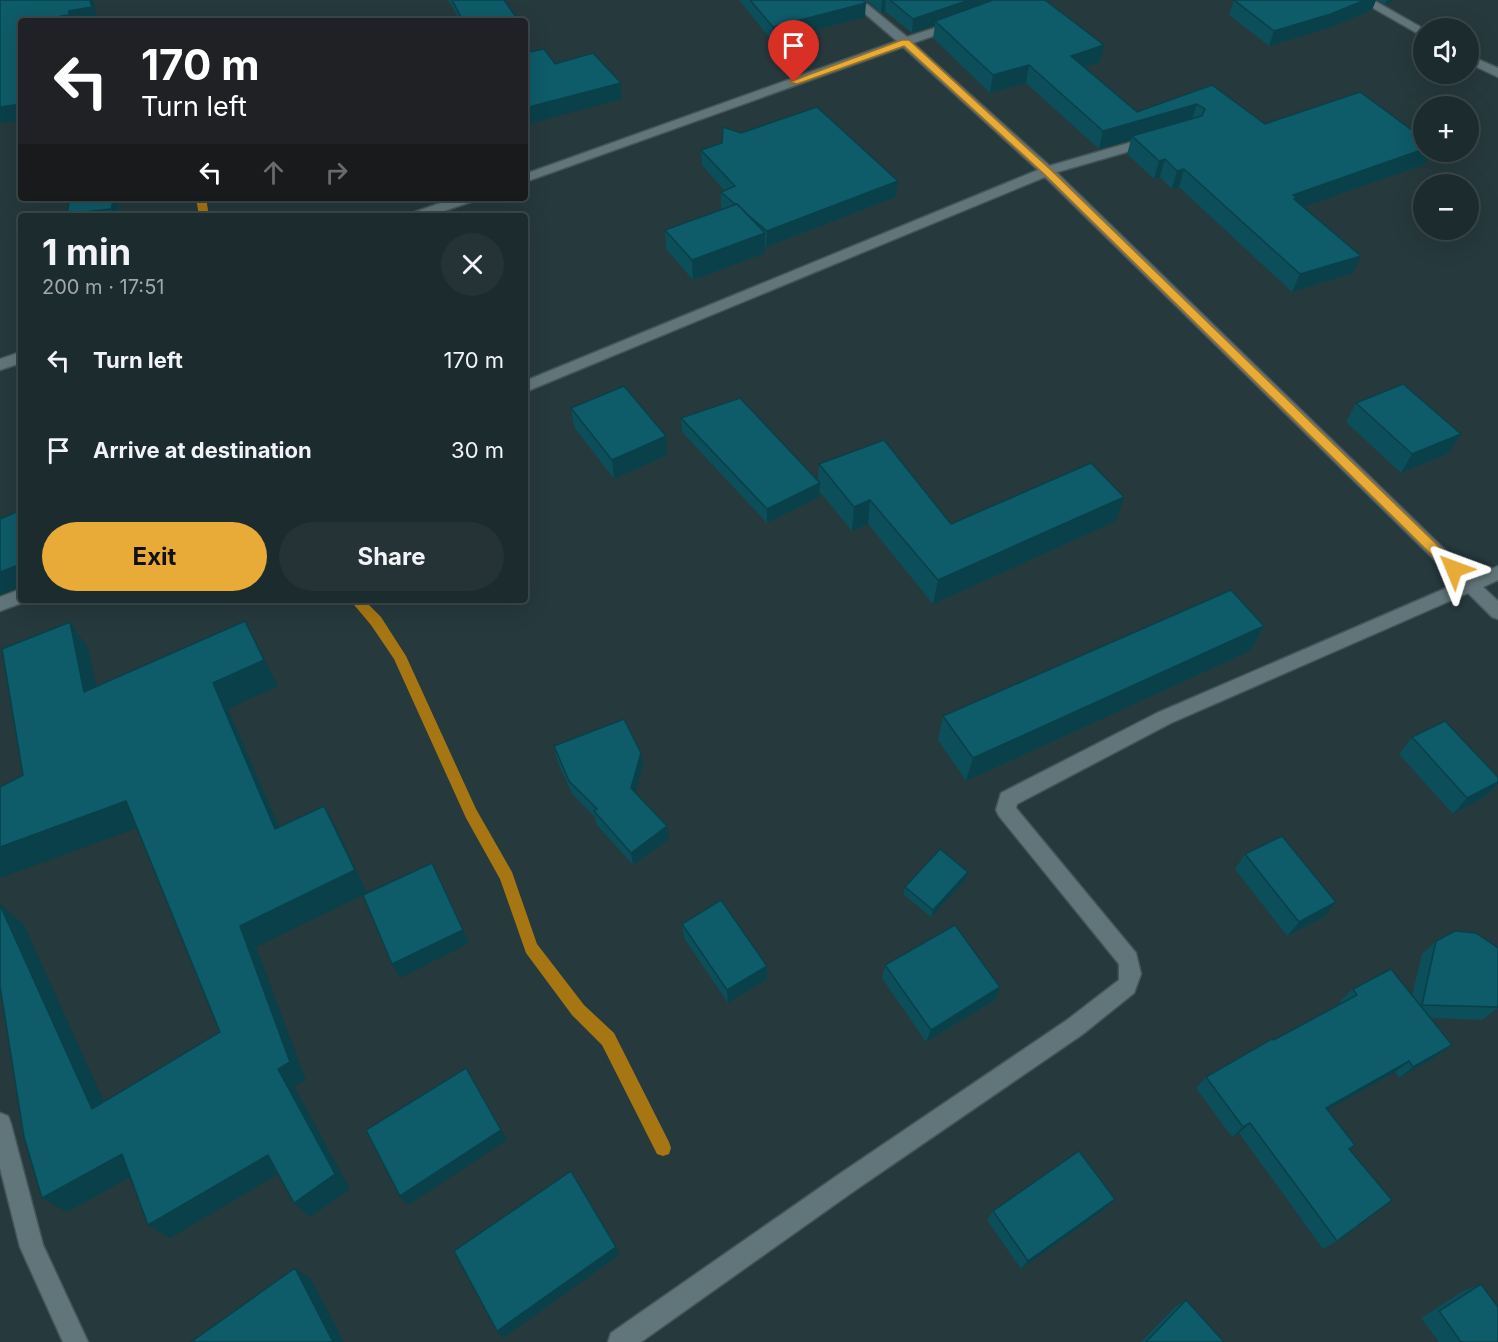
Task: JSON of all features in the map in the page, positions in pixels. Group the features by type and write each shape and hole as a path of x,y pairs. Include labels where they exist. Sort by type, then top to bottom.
{"street":[{"path":"855,0 905,42 1047,171 1498,612"},
{"path":"1365,0 1413,28"},
{"path":"528,177 971,19"},
{"path":"1479,63 1498,73"},
{"path":"528,386 1047,171 1169,135"},
{"path":"426,213 460,201"},
{"path":"0,365 18,358"},
{"path":"620,1342 846,1183 1075,1027 1127,986 1131,974 1129,960 1006,810 1008,799 1164,718 1498,573"},
{"path":"0,604 18,597"},
{"path":"0,1124 32,1247 76,1342"}],"building":[{"path":"0,0 90,0 92,7 69,11 69,15 61,18 18,18 18,104 0,107"},
{"path":"452,0 504,0 516,17 507,18 461,18"},
{"path":"750,0 863,0 866,3 773,27"},
{"path":"890,0 969,0 913,19"},
{"path":"993,0 1045,0 1104,45 1071,56 1137,112 1212,85 1265,124 1360,92 1413,131 1413,153 1293,195 1297,198 1294,199 1361,256 1300,274 1184,169 1177,171 1165,159 1159,161 1132,136 1202,116 1205,109 1197,104 1103,131 1029,65 993,75 935,21"},
{"path":"1234,0 1365,0 1331,14 1274,31"},
{"path":"544,49 555,64 593,53 621,83 528,107 528,52"},
{"path":"817,107 898,181 767,231 721,192 735,186 701,150 722,143 723,127 741,133"},
{"path":"69,201 113,201 111,209 67,213"},
{"path":"737,204 765,233 692,260 665,230"},
{"path":"1403,384 1461,434 1412,454 1356,403"},
{"path":"624,386 666,436 612,460 571,408"},
{"path":"740,398 820,483 767,509 681,418"},
{"path":"884,440 951,524 1091,463 1124,497 938,580 870,500 854,507 819,464"},
{"path":"18,511 18,565 0,572 0,519"},
{"path":"1231,590 1264,626 973,758 943,716"},
{"path":"245,621 264,660 213,683 275,829 324,806 355,870 240,926 290,1062 278,1069 335,1174 294,1203 268,1155 148,1225 122,1154 42,1198 24,1137 0,986 0,905 92,1109 220,1032 126,801 0,847 0,787 23,775 2,649 70,622 84,692"},
{"path":"624,719 641,753 631,788 667,826 631,853 594,811 597,809 569,781 554,746"},
{"path":"1445,721 1498,777 1498,782 1467,798 1412,737"},
{"path":"1282,836 1336,902 1299,922 1245,854"},
{"path":"940,849 968,872 933,910 905,887"},
{"path":"432,863 463,930 392,964 363,895"},
{"path":"721,900 767,966 727,990 682,924"},
{"path":"955,925 1000,987 931,1030 885,965"},
{"path":"1455,931 1476,933 1498,948 1498,1007 1422,1005 1436,941"},
{"path":"1391,969 1452,1045 1413,1067 1409,1061 1326,1108 1355,1145 1349,1149 1392,1200 1337,1241 1250,1123 1243,1127 1206,1077 1272,1039 1274,1040 1357,995 1353,989"},
{"path":"466,1068 501,1130 400,1196 366,1130"},
{"path":"1079,1151 1115,1199 1028,1261 993,1211"},
{"path":"571,1171 616,1247 497,1331 454,1251"},
{"path":"295,1268 333,1342 191,1342"},
{"path":"1481,1284 1498,1307 1498,1342 1461,1342 1439,1311"},
{"path":"1186,1300 1224,1342 1146,1342"}],"waterway":[{"path":"202,201 204,213"},
{"path":"359,603 376,621 399,656 471,813 507,877 531,948 578,1010 608,1039 663,1148"}],"route":[{"path":"794,82 905,42 1047,171 1454,569"}]}
